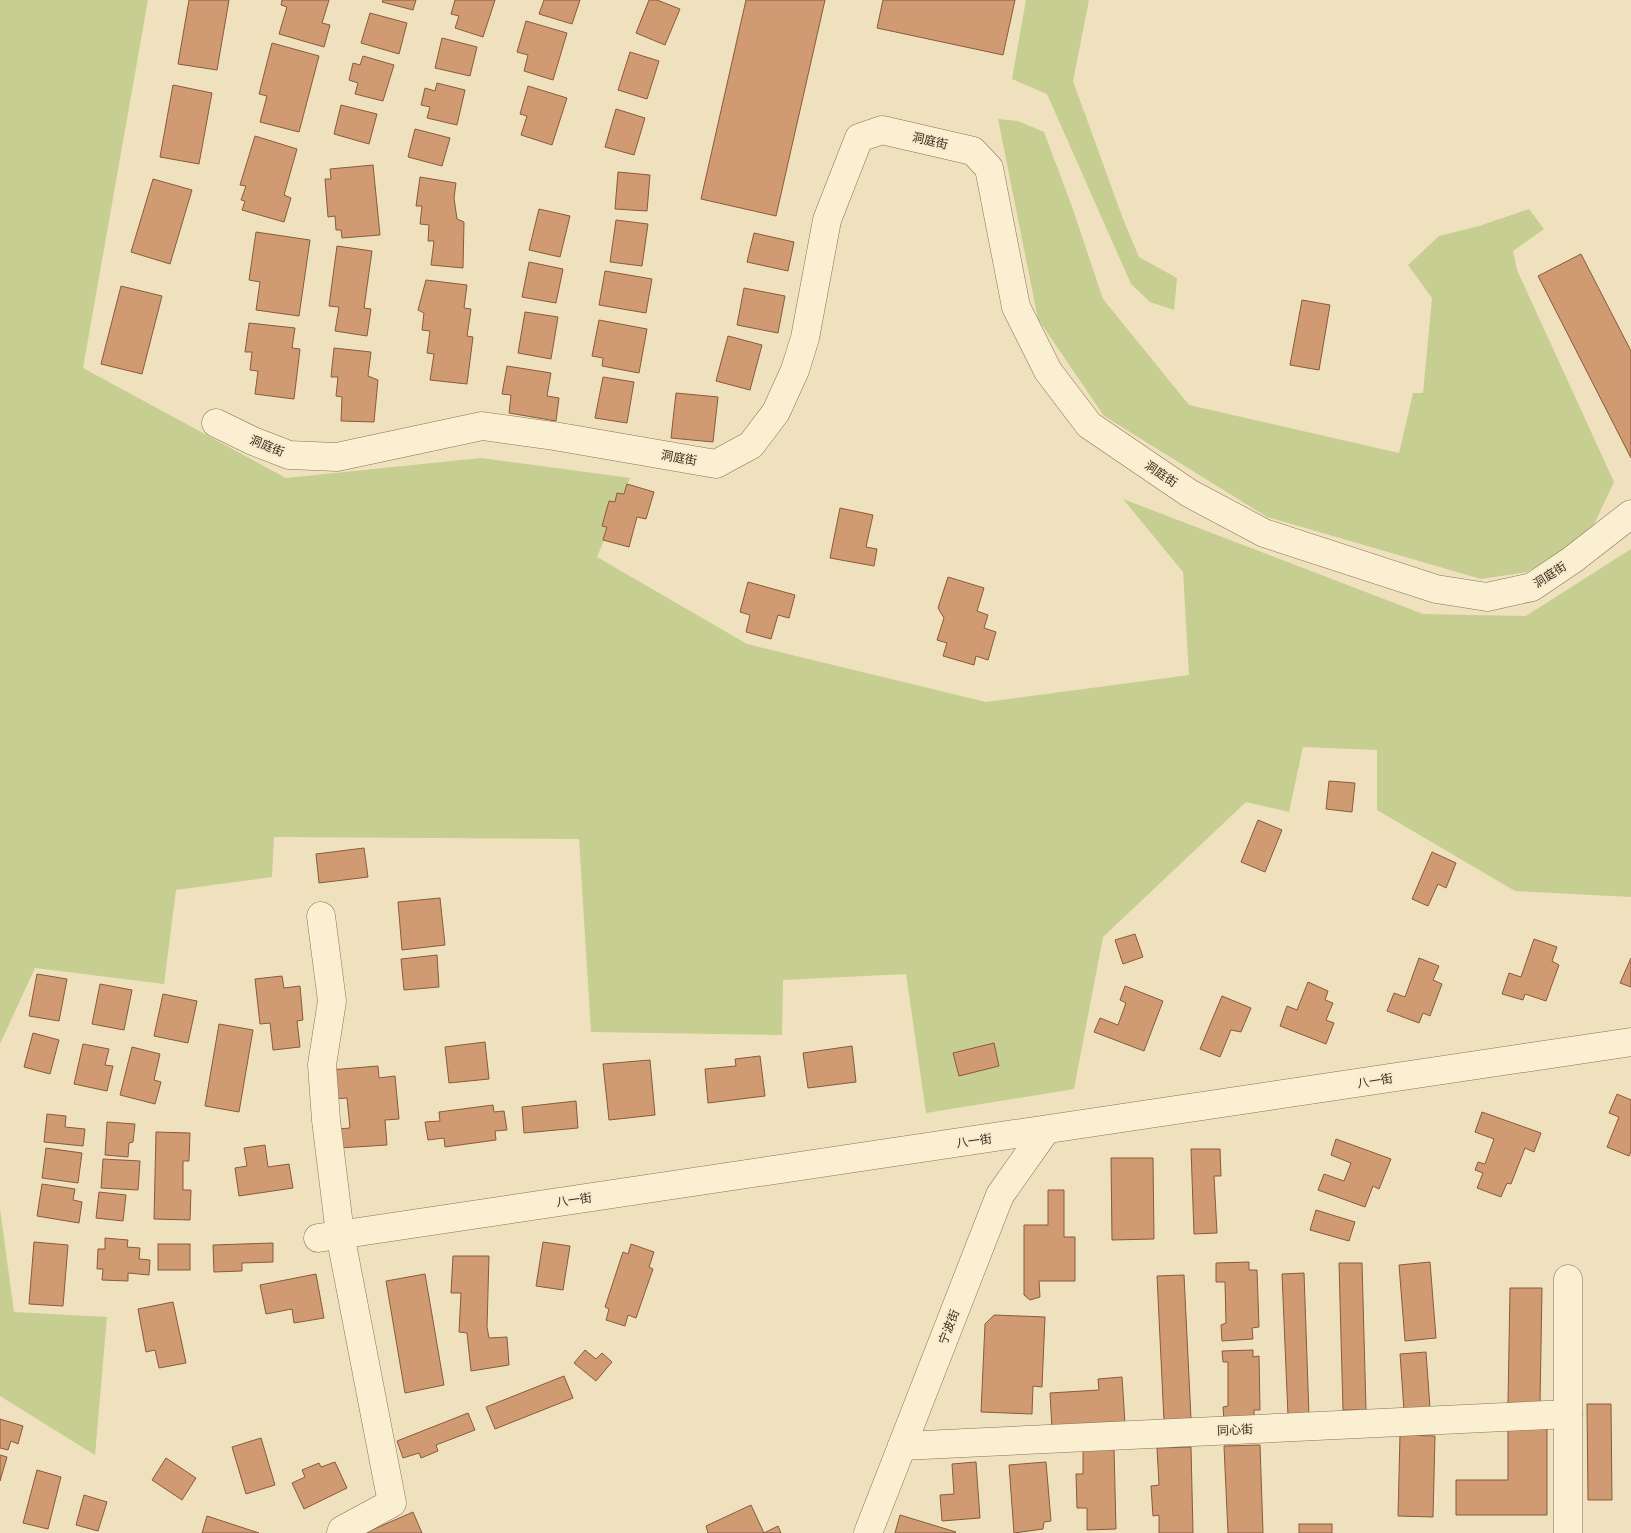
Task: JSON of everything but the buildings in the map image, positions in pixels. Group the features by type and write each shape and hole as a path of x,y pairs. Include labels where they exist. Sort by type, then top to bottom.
{"street":[{"name":"洞庭街","path":"216,423 289,454 336,457 482,426 554,436 716,464 751,445 776,412 796,370 805,338 827,220 859,138 882,130 972,151 989,168 1016,307 1048,370 1089,424 1189,493 1264,533 1436,589 1487,597 1532,587 1572,560 1631,514"},
{"path":"320,916 332,1001 322,1065 326,1120 329,1236 392,1504 342,1530 341,1533"},
{"name":"八一街","path":"329,1236 1631,1042"},
{"name":"宁波街","path":"868,1533 1000,1195 1046,1130"},
{"path":"1568,1279 1568,1533"},
{"name":"同心街","path":"902,1446 1568,1414"}],"green space":[{"path":"0,0 148,0 83,368 286,478 481,458 630,478 597,557 747,644 986,702 1189,675 1183,572 1123,499 1423,614 1526,616 1631,549 1631,897 1515,891 1377,810 1377,750 1303,747 1289,812 1246,802 1103,937 1074,1089 926,1113 906,974 783,980 782,1035 591,1032 579,839 274,837 272,877 176,890 164,984 35,968 0,1044"},
{"path":"1026,0 1089,0 1073,81 1123,219 1139,257 1177,278 1174,310 1150,302 1131,284 1047,94 1012,79"},
{"path":"998,119 1018,121 1044,132 1103,299 1189,405 1399,453 1413,393 1423,393 1432,298 1408,265 1439,236 1479,226 1529,209 1544,229 1513,251 1517,270 1614,482 1589,535 1527,572 1481,579 1267,517 1104,416 1038,319"},
{"path":"0,1209 14,1312 107,1317 95,1455 0,1396"}]}
